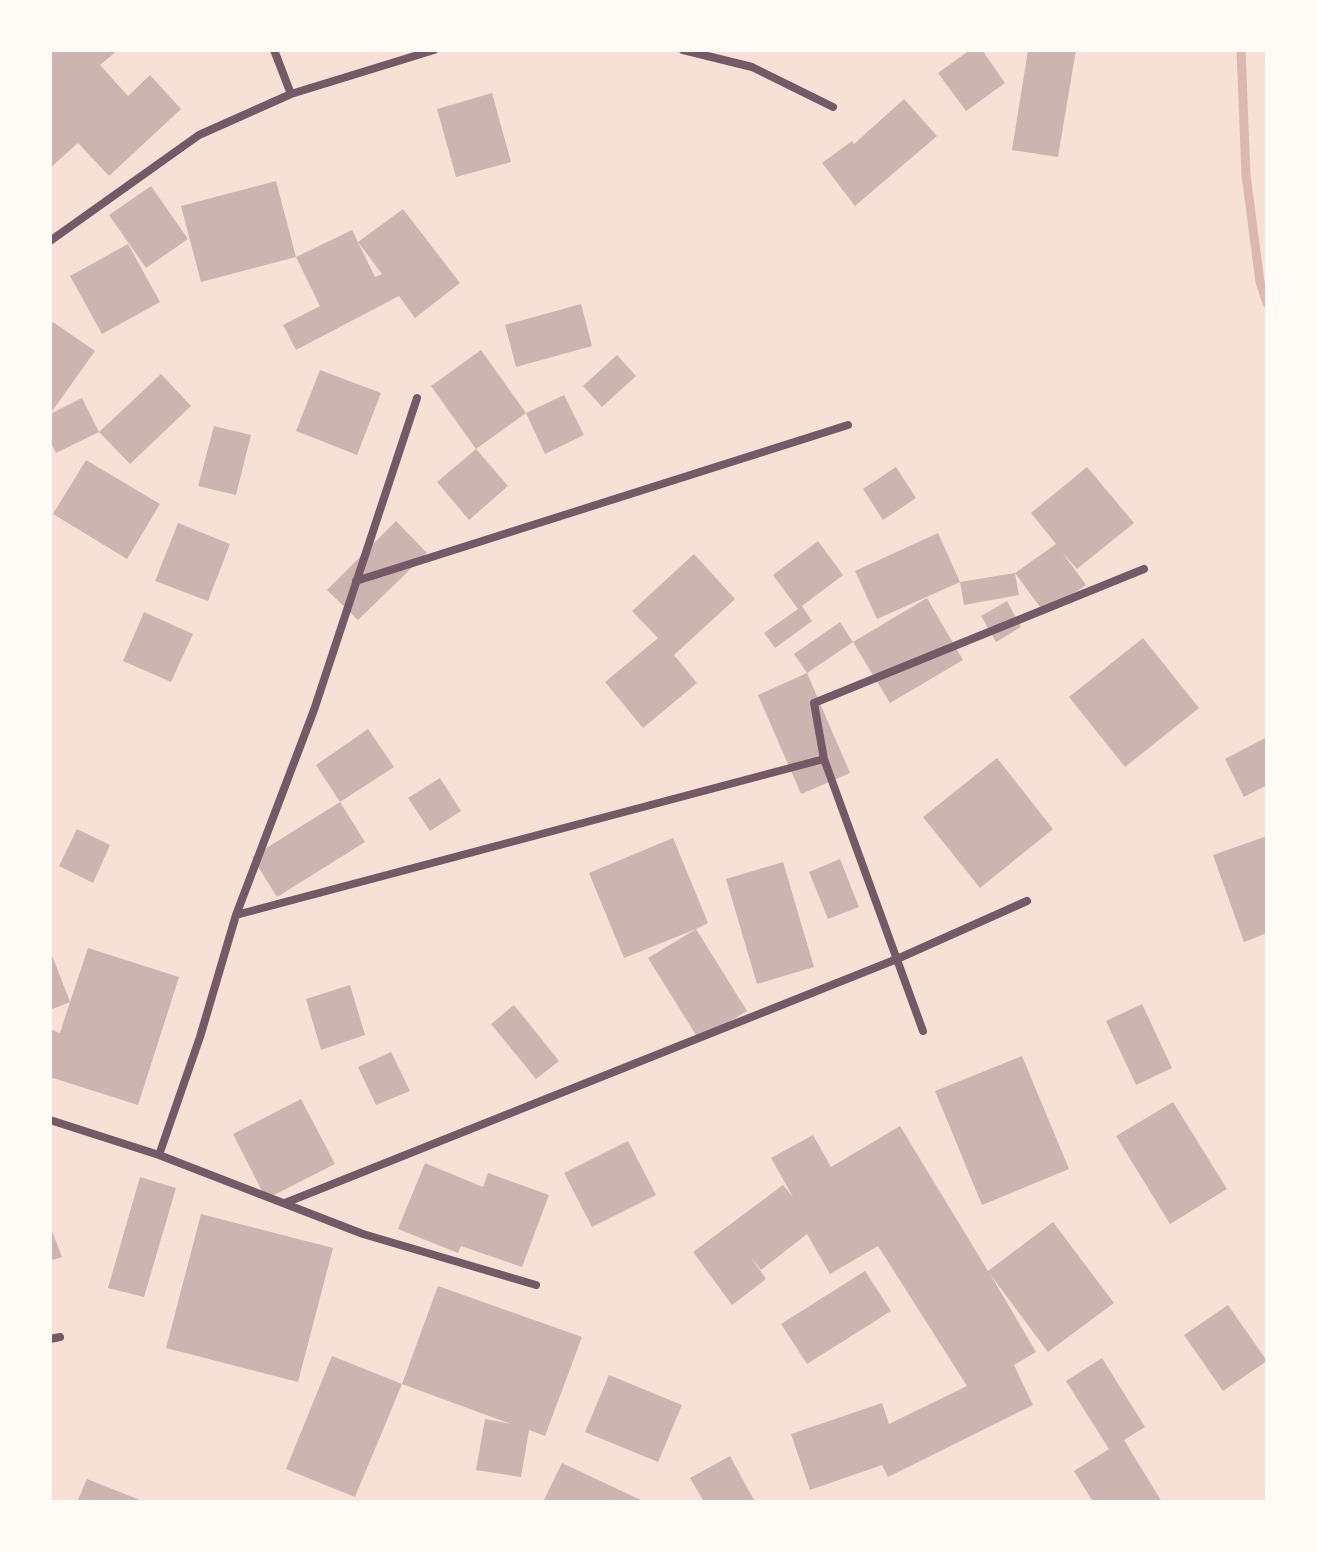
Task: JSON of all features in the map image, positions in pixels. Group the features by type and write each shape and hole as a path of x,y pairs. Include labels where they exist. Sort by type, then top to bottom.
{"street":[{"path":"274,50 291,94"},
{"path":"51,238 199,135 291,94 434,50"},
{"path":"683,50 752,67 833,107"},
{"path":"159,1155 200,1037 236,915 314,710 417,398"},
{"path":"356,581 848,425"},
{"path":"923,1031 824,759 814,703 1144,569"},
{"path":"236,915 824,759"},
{"path":"285,1203 897,959 1027,901"},
{"path":"50,1120 159,1155 363,1234 536,1285"},
{"path":"50,1339 60,1337"}],"building":[{"path":"50,50 118,50 100,65 128,96 150,75 181,109 109,176 78,143 50,168"},
{"path":"970,50 982,50 1005,83 966,111 938,73"},
{"path":"1028,50 1076,50 1058,157 1012,150"},
{"path":"492,93 511,162 456,177 437,109"},
{"path":"904,99 937,136 855,206 822,163 852,141 854,144"},
{"path":"276,181 296,257 201,282 181,206"},
{"path":"151,186 188,239 146,268 109,215"},
{"path":"403,209 460,283 415,318 399,296 296,350 283,325 320,306 296,257 352,230 375,277 382,274 358,242"},
{"path":"128,244 160,302 102,334 70,276"},
{"path":"581,304 592,346 516,367 505,325"},
{"path":"53,322 95,351 50,414 50,326"},
{"path":"481,350 526,413 476,449 431,386"},
{"path":"617,355 636,376 602,407 583,386"},
{"path":"320,370 381,393 357,455 296,431"},
{"path":"161,374 191,406 130,464 99,432"},
{"path":"564,395 584,435 545,454 526,413"},
{"path":"82,398 99,432 56,453 50,441 50,414"},
{"path":"214,426 251,435 236,495 198,486"},
{"path":"476,449 508,486 469,520 437,482"},
{"path":"86,460 160,504 127,559 53,514"},
{"path":"896,467 916,498 883,520 863,489"},
{"path":"1087,467 1134,523 1077,569 1062,552 1086,585 1045,614 1015,573 1056,544 1031,513"},
{"path":"396,521 427,553 358,620 327,590"},
{"path":"178,523 230,544 208,601 155,581"},
{"path":"938,533 960,582 877,619 855,571"},
{"path":"818,541 843,575 802,606 812,621 775,648 764,633 798,609 773,575"},
{"path":"694,554 735,599 674,655 697,683 643,728 605,682 658,638 632,611"},
{"path":"1015,573 1019,595 964,605 960,582"},
{"path":"927,598 963,660 890,703 853,642"},
{"path":"1007,601 1021,627 996,642 981,616"},
{"path":"144,612 193,634 171,682 123,661"},
{"path":"840,622 853,642 807,673 794,654"},
{"path":"1143,638 1199,708 1125,767 1069,697"},
{"path":"807,673 850,773 801,794 758,695"},
{"path":"368,729 394,767 340,802 316,765"},
{"path":"1267,737 1267,785 1244,797 1225,759"},
{"path":"997,758 1053,829 980,888 923,817"},
{"path":"440,778 461,811 430,831 408,798"},
{"path":"340,802 365,842 277,897 252,857"},
{"path":"77,829 110,845 93,883 59,866"},
{"path":"1267,836 1267,933 1244,942 1213,855"},
{"path":"673,838 708,923 624,958 589,873"},
{"path":"840,859 859,907 828,919 809,872"},
{"path":"783,862 814,967 757,984 726,879"},
{"path":"696,929 747,1011 699,1040 648,958"},
{"path":"88,948 179,977 138,1105 50,1077 50,1029 60,1033"},
{"path":"50,950 70,1002 50,1010"},
{"path":"350,985 365,1035 321,1050 306,999"},
{"path":"1142,1004 1172,1068 1136,1085 1106,1021"},
{"path":"514,1005 559,1061 536,1079 491,1024"},
{"path":"391,1052 410,1091 376,1105 358,1067"},
{"path":"1022,1056 1069,1169 982,1205 935,1091"},
{"path":"301,1099 335,1164 266,1199 233,1134"},
{"path":"1173,1102 1227,1189 1170,1224 1116,1136"},
{"path":"900,1126 988,1271 1053,1222 1114,1303 1048,1352 990,1274 1036,1352 1014,1365 1033,1405 888,1477 882,1465 810,1490 791,1434 882,1403 889,1424 967,1386 878,1246 830,1274 807,1234 761,1270 750,1256 766,1279 732,1305 693,1252 783,1185 793,1197 771,1158 813,1135 831,1167"},
{"path":"628,1141 656,1195 592,1227 564,1173"},
{"path":"425,1163 483,1187 488,1173 549,1195 522,1267 461,1246 458,1253 398,1229"},
{"path":"140,1177 176,1188 144,1297 108,1288"},
{"path":"201,1214 333,1248 298,1382 166,1348"},
{"path":"50,1226 62,1257 50,1261"},
{"path":"865,1271 891,1311 807,1364 781,1324"},
{"path":"438,1286 582,1337 545,1436 529,1430 521,1477 476,1470 485,1419 511,1424 402,1384"},
{"path":"1228,1305 1267,1361 1223,1391 1184,1335"},
{"path":"332,1356 402,1384 355,1497 286,1469"},
{"path":"1102,1358 1145,1427 1124,1440 1162,1502 1093,1502 1074,1471 1109,1449 1066,1381"},
{"path":"609,1375 682,1405 658,1462 585,1432"},
{"path":"730,1456 755,1502 704,1502 690,1478"},
{"path":"562,1463 645,1502 543,1502"},
{"path":"87,1479 145,1502 77,1502"}],"waterway":[{"path":"1241,50 1246,175 1260,282 1267,303"}]}
